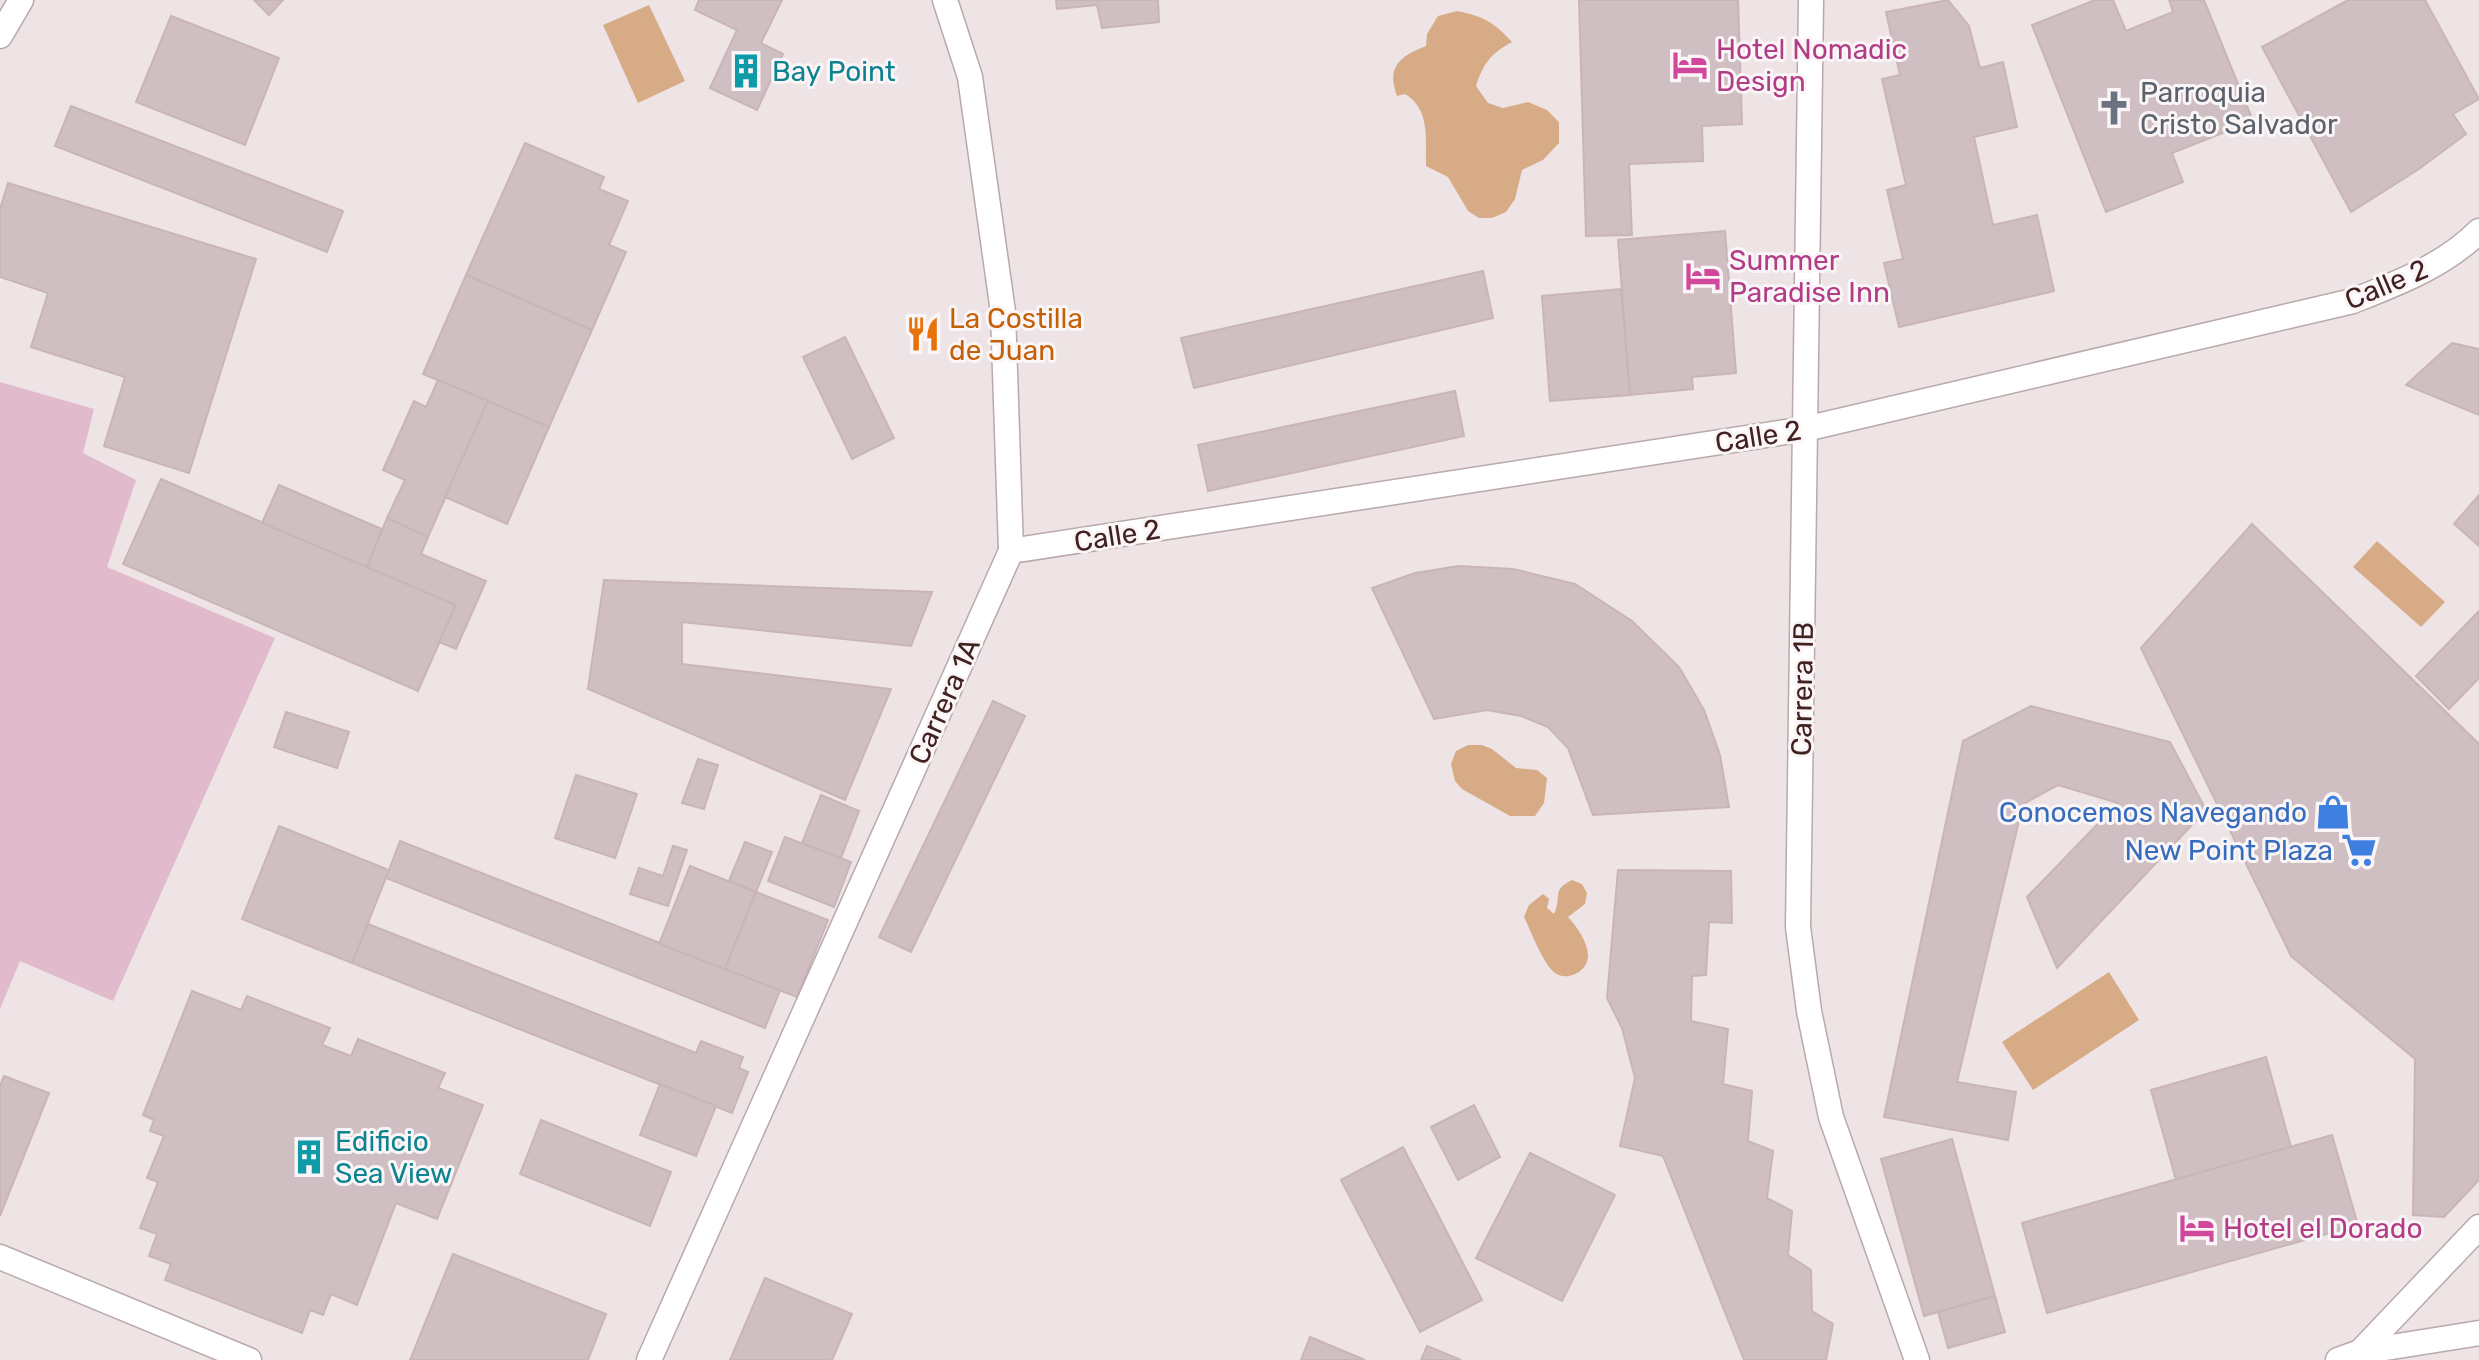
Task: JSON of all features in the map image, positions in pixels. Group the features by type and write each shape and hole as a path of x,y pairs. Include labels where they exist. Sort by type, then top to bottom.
{"street":[{"path":"0,36 21,0"},
{"name":"Carrera 1A","path":"649,1360 1011,551 1003,312 970,77 945,0"},
{"name":"Carrera 1B","path":"1811,0 1798,927 1809,1011 1831,1117 1917,1360"},
{"name":"Calle 2","path":"1011,551 1805,429 2353,301 2411,278 2463,247 2479,231"},
{"path":"2349,1356 2479,1227"},
{"path":"0,1257 249,1360"},
{"path":"2349,1356 2479,1333"}],"shaded area":[{"path":"649,5 685,81 638,103 603,25"},
{"path":"1457,11 1488,21 1512,42 1493,55 1479,78 1476,86 1488,103 1503,108 1528,102 1547,110 1559,122 1559,143 1543,160 1522,170 1515,199 1506,212 1492,218 1479,218 1468,211 1448,177 1426,166 1423,117 1405,94 1397,96 1394,86 1394,70 1402,59 1426,46 1427,34 1438,16"},
{"path":"0,382 94,409 83,453 136,480 107,567 275,638 113,1001 20,961 0,1009"},
{"path":"2377,541 2445,602 2421,627 2353,567"},
{"path":"1468,745 1492,749 1516,768 1537,770 1547,778 1544,803 1535,816 1510,816 1462,789 1455,781 1451,764 1456,751"},
{"path":"1572,880 1582,884 1587,893 1585,904 1568,917 1584,940 1588,956 1581,970 1566,976 1555,973 1546,962 1524,917 1529,905 1543,894 1549,899 1547,908 1554,914 1561,887"},
{"path":"2109,972 2139,1020 2033,1090 2002,1042"}],"building":[{"path":"254,0 283,0 269,15"},
{"name":"Bay Point","path":"699,0 782,0 761,43 783,54 757,110 710,88 737,30 695,10"},
{"path":"1056,0 1158,0 1159,22 1102,28 1097,5 1057,9"},
{"path":"1579,0 1738,0 1742,124 1702,126 1703,161 1629,164 1632,235 1586,236"},
{"path":"1948,0 1969,26 1980,68 2003,62 2017,127 1974,137 1993,225 2037,215 2054,291 1899,327 1884,263 1903,259 1887,190 1906,185 1882,79 1900,75 1886,12"},
{"path":"2095,0 2113,0 2126,31 2173,12 2169,0 2204,0 2253,121 2172,153 2183,182 2106,212 2032,25"},
{"path":"2348,0 2425,0 2479,99 2453,114 2466,134 2419,169 2351,212 2262,47"},
{"path":"171,16 279,58 245,145 136,102"},
{"path":"71,106 343,211 327,252 55,146"},
{"path":"525,143 604,177 599,189 628,201 609,245 626,252 592,330 466,275"},
{"path":"8,183 256,259 189,473 104,446 125,377 31,347 48,293 0,277 0,209"},
{"path":"1725,231 1736,373 1692,377 1693,389 1630,395 1618,240"},
{"path":"1483,271 1493,318 1194,388 1181,338"},
{"path":"466,275 592,330 549,427 423,374"},
{"path":"1621,289 1630,395 1550,401 1542,296"},
{"path":"845,337 894,438 852,459 803,357"},
{"path":"2452,343 2479,349 2479,415 2406,385"},
{"path":"438,380 488,401 428,537 387,518 405,480 383,470 414,401 426,407"},
{"path":"1455,391 1464,436 1208,491 1198,445"},
{"path":"488,401 549,427 507,524 445,497"},
{"path":"161,479 456,605 418,691 123,564"},
{"path":"279,485 382,529 367,567 262,523"},
{"path":"2479,495 2479,546 2454,524"},
{"path":"387,518 428,537 421,554 486,581 456,649 439,642 456,605 367,567"},
{"name":"New Point Plaza","path":"2252,524 2479,744 2479,1180 2444,1217 2413,1215 2415,1059 2291,956 2141,648"},
{"path":"1459,566 1513,569 1575,584 1632,621 1679,667 1704,710 1720,755 1729,807 1593,815 1568,748 1548,727 1521,716 1487,710 1434,719 1372,588 1415,573"},
{"path":"604,580 932,592 911,646 682,622 682,664 891,689 845,800 588,689"},
{"path":"2479,611 2479,678 2449,709 2416,676"},
{"path":"993,701 1025,716 911,952 879,937"},
{"path":"2031,706 2170,742 2206,810 2057,968 2027,897 2118,803 2058,785 2023,804 1957,1082 2016,1092 2008,1140 1884,1117 1963,741"},
{"path":"286,712 349,732 337,768 274,747"},
{"path":"698,759 718,765 704,809 682,803"},
{"path":"576,775 637,794 615,858 555,838"},
{"path":"821,795 859,811 841,858 802,843"},
{"path":"279,826 389,870 352,963 242,919"},
{"path":"785,837 851,862 834,907 768,881"},
{"path":"400,841 780,990 765,1028 386,878"},
{"path":"745,842 772,852 756,892 729,881"},
{"path":"673,846 687,850 668,906 630,894 639,868 663,876"},
{"path":"690,866 756,892 725,969 659,944"},
{"path":"1618,870 1731,871 1732,923 1709,922 1706,975 1692,976 1691,1021 1728,1029 1723,1084 1752,1091 1748,1141 1773,1151 1767,1198 1792,1211 1788,1255 1811,1270 1812,1311 1833,1324 1826,1360 1744,1360 1663,1156 1620,1146 1635,1078 1622,1028 1607,998"},
{"path":"756,892 828,920 797,997 725,969"},
{"path":"368,924 696,1053 701,1041 743,1057 739,1068 748,1072 732,1113 352,963"},
{"name":"Edificio Sea View","path":"192,991 241,1010 247,996 330,1028 322,1045 351,1056 358,1039 445,1073 438,1088 483,1105 437,1219 396,1203 357,1305 331,1294 323,1315 310,1310 302,1333 165,1280 171,1264 149,1256 157,1234 140,1228 158,1182 147,1178 164,1136 150,1131 154,1120 143,1115"},
{"path":"2266,1057 2291,1147 2176,1180 2151,1090"},
{"path":"4,1076 49,1093 0,1216 0,1086"},
{"path":"660,1084 716,1106 696,1156 640,1135"},
{"path":"1474,1105 1500,1157 1458,1180 1431,1127"},
{"path":"541,1120 671,1172 650,1226 520,1174"},
{"path":"2332,1135 2358,1225 2047,1313 2022,1223"},
{"path":"1952,1139 1995,1296 1924,1316 1881,1159"},
{"path":"1403,1147 1482,1300 1420,1332 1341,1180"},
{"path":"1530,1153 1615,1195 1562,1301 1476,1258"},
{"path":"453,1254 606,1314 588,1360 410,1360"},
{"path":"765,1278 852,1314 832,1360 730,1360"},
{"path":"1995,1296 2005,1332 1948,1348 1938,1312"},
{"path":"1310,1337 1365,1360 1301,1360"},
{"path":"1427,1346 1461,1360 1421,1360"}],"place":[{"name":"Hotel Nomadic Design","path":"1690,65"},
{"name":"Bay Point","path":"746,71"},
{"name":"Parroquia Cristo Salvador","path":"2114,108"},
{"name":"Summer Paradise Inn","path":"1703,276"},
{"name":"La Costilla de Juan","path":"923,334"},
{"name":"Conocemos Navegando","path":"2333,812"},
{"name":"New Point Plaza","path":"2359,850"},
{"name":"Edificio Sea View","path":"309,1157"},
{"name":"Hotel el Dorado","path":"2197,1228"}]}
